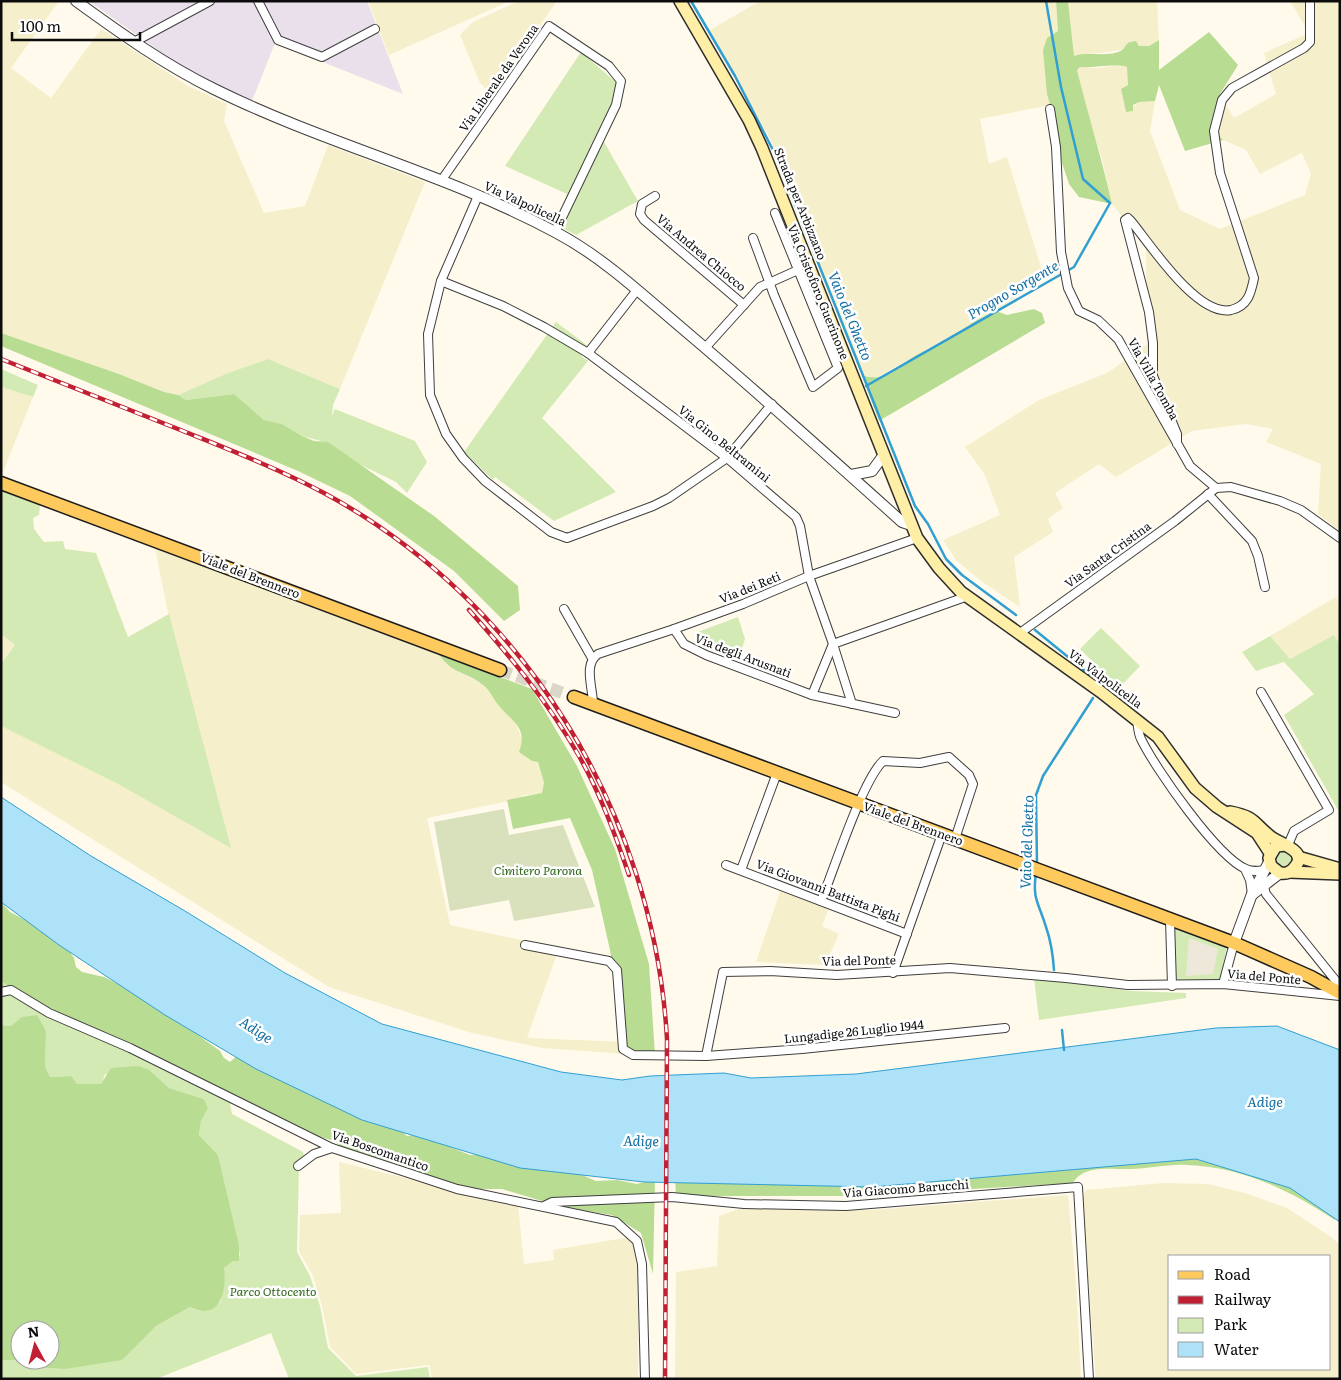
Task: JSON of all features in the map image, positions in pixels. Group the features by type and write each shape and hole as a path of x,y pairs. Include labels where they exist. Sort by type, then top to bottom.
{"main road":[{"name":"Strada per Arbizzano","path":"680,1 749,120 762,148 917,538"},
{"name":"Viale del Brennero","path":"1,483 500,670"},
{"name":"Via Valpolicella","path":"917,538 939,568 968,596 1137,720"},
{"name":"Viale del Brennero","path":"574,697 1234,943 1311,977 1340,994"},
{"path":"1137,720 1158,737 1206,800 1257,833 1268,862 1273,869 1284,873 1340,874"},
{"path":"1223,810 1245,815 1254,820 1274,839 1295,850 1298,857 1296,866 1284,873"},
{"path":"1268,862 1276,846 1287,845"},
{"path":"1298,857 1340,870"}],"street":[{"name":"Via Valpolicella","path":"76,1 134,42 193,78 254,108 478,196 555,232 581,247 637,290 772,404 902,522 911,525"},
{"path":"134,42 210,1"},
{"path":"258,1 278,40 322,58 375,29"},
{"path":"1177,444 1177,434 1153,376 1153,343 1149,312 1124,220 1128,218 1132,220 1183,285 1207,304 1216,309 1227,311 1238,308 1246,302 1251,294 1254,278 1220,173 1214,131 1222,100 1227,93 1304,48 1310,42 1310,1"},
{"name":"Via Liberale da Verona","path":"441,181 549,26 609,66 616,72 621,81 616,105 555,232"},
{"name":"Via Villa Tomba","path":"1050,109 1056,147 1061,252 1068,288 1079,310 1098,320 1118,339 1190,466 1219,487"},
{"path":"478,196 441,281 428,334 430,395 446,434 463,458 485,480 552,532 567,538 653,506 726,458 772,404"},
{"name":"Via Andrea Chiocco","path":"655,196 642,204 640,214 644,220 744,305"},
{"name":"Via Cristoforo Guerinone","path":"753,238 813,387 838,368 775,213"},
{"name":"Via Andrea Chiocco","path":"705,348 760,287 798,270"},
{"name":"Via Gino Beltramini","path":"441,281 503,306 588,353 726,458 796,517 800,526 809,576"},
{"path":"588,353 637,290"},
{"path":"851,476 872,471 883,456"},
{"path":"1219,487 1273,499 1301,510 1340,538"},
{"name":"Via Santa Cristina","path":"1020,633 1219,487"},
{"path":"1208,494 1252,541 1258,556 1265,587"},
{"name":"Via dei Reti","path":"592,658 598,654 743,604 809,576 917,538"},
{"path":"809,576 852,704"},
{"path":"812,695 833,644 968,596"},
{"path":"564,609 592,658 590,664 593,704"},
{"name":"Via degli Arusnati","path":"674,629 684,644 692,650 812,695 895,713"},
{"path":"1261,692 1329,810 1294,831 1287,845"},
{"name":"Via Valpolicella","path":"1137,720 1140,737 1178,796 1217,846 1245,869"},
{"path":"822,901 876,767 883,760 920,763 949,757 969,775 973,784 955,839"},
{"name":"Via Giovanni Battista Pighi","path":"741,870 777,773"},
{"path":"893,972 942,834"},
{"path":"1245,869 1255,872 1268,862"},
{"path":"1223,984 1234,943 1252,894 1268,862"},
{"name":"Via Giovanni Battista Pighi","path":"726,865 907,934"},
{"path":"1245,869 1252,894"},
{"path":"1252,894 1284,873"},
{"path":"1264,887 1266,894 1340,986"},
{"path":"1170,920 1172,986"},
{"path":"525,945 609,961 617,970 623,1049 633,1055 706,1056"},
{"name":"Via del Ponte","path":"706,1056 723,972 770,970 837,975 950,968 1041,975 1128,985 1223,984 1340,994"},
{"name":"Via Boscomantico","path":"1,992 11,990 49,1013 130,1048 332,1148 458,1189 616,1222 637,1241 642,1264 645,1379"},
{"name":"Lungadige 26 Luglio 1944","path":"706,1056 802,1049 1005,1028"},
{"path":"298,1166 314,1154 332,1148"},
{"name":"Via Giacomo Barucchi","path":"544,1206 552,1202 600,1199 672,1198 744,1204 846,1206 1078,1187 1089,1379"}],"shaded area":[{"path":"1,1 59,1 11,68 51,98 101,29 188,86 227,104 224,121 264,213 305,206 328,145 425,182 340,389 268,359 228,373 178,395 164,392 119,374 1,333"},
{"path":"89,1 367,1 403,94 275,43 252,101 206,81 173,61"},
{"path":"368,1 510,1 389,55"},
{"path":"519,1 557,1 491,94 480,83 460,35 473,22"},
{"path":"760,1 1056,1 1058,31 1046,76 1050,105 980,119 989,164 1007,157 1044,277 996,311 977,320 934,348 877,377 862,376 770,138 708,31"},
{"path":"1068,1 1157,1 1159,40 1149,46 1139,46 1136,41 1130,42 1122,50 1074,56"},
{"path":"1290,1 1340,1 1340,531 1318,514 1321,464 1266,442 1273,429 1246,424 1192,431 1116,477 1099,464 1055,493 1063,508 1048,519 1053,532 1014,557 1020,607 981,581 956,560 943,540 1000,515 985,475 965,447 1039,400 1109,372 1147,344 1146,247 1112,204 1102,159 1089,119 1077,70 1080,67 1097,68 1122,65 1127,67 1129,85 1121,89 1126,112 1139,102 1155,101 1150,131 1180,210 1220,229 1305,195 1311,174 1302,153 1260,174 1246,150 1223,140 1216,133 1221,107 1225,103 1234,118 1276,94 1264,53 1309,33"},
{"path":"1,387 33,397 3,472 1,471"},
{"path":"155,548 438,654 450,667 481,683 493,694 497,704 514,718 528,756 538,761 544,784 542,794 525,795 513,800 427,818 450,925 559,948 527,1038 625,1042 628,1054 542,1048 472,1033 329,987 1,782 1,726 118,784 230,847 169,618"},
{"path":"1336,597 1340,606 1340,644 1334,635 1290,659 1270,636"},
{"path":"1,634 15,645 1,664"},
{"path":"782,886 830,905 822,926 839,934 825,965 756,962"},
{"path":"1189,938 1218,949 1213,974 1186,976"},
{"path":"339,1162 518,1205 524,1264 554,1260 553,1250 630,1237 636,1249 638,1278 638,1379 432,1379 429,1365 356,1374 330,1347 322,1306 313,1276 299,1251 300,1215 341,1213"},
{"path":"1163,1183 1208,1184 1245,1193 1287,1208 1331,1237 1340,1245 1340,1379 1096,1379 1082,1199 1086,1190"},
{"path":"1068,1195 1076,1284 1081,1379 675,1379 676,1272 717,1266 719,1216 742,1208 872,1210"}],"green space":[{"path":"1056,1 1068,1 1074,56 1111,54 1122,50 1130,42 1136,41 1139,46 1149,46 1159,40 1159,70 1209,32 1238,65 1220,94 1225,103 1221,107 1216,133 1223,140 1185,151 1159,85 1155,101 1139,102 1133,105 1133,111 1126,112 1121,89 1128,85 1127,67 1118,65 1080,67 1077,70 1112,204 1079,197 1069,184 1059,154 1056,126 1047,94 1043,50 1047,38 1058,31"},
{"path":"581,52 618,84 604,142 638,201 576,235 556,225 567,194 505,166"},
{"path":"1034,309 1042,313 1045,323 879,421 862,376 876,377 892,371 926,350 934,348 977,320 996,311 1007,315"},
{"path":"556,322 588,346 581,356 588,361 542,418 616,492 554,521 495,477 493,480 464,452"},
{"path":"1,333 119,374 164,392 178,395 186,400 234,394 264,420 282,424 314,441 328,442 434,516 518,586 520,610 504,621 454,571 350,496 298,471 1,346"},
{"path":"268,359 340,389 333,405 332,416 335,409 415,441 427,462 407,493 396,482 320,445 321,441 302,436 282,424 264,420 234,394 186,400 178,395 228,373"},
{"path":"1,369 38,385 33,397 1,387"},
{"path":"1,490 40,505 39,515 33,518 34,529 44,542 63,541 65,549 96,553 128,637 169,614 231,848 118,784 1,726 1,664 15,645 1,634"},
{"path":"738,617 745,639 738,660 698,645 695,633"},
{"path":"1101,628 1140,666 1119,688 1080,649"},
{"path":"1334,635 1340,644 1340,809 1338,810 1284,715 1314,694 1284,662 1256,671 1242,652 1270,636 1290,659"},
{"path":"438,654 532,689 577,766 615,849 649,964 655,1055 628,1054 610,950 592,870 570,818 513,829 507,800 542,793 544,783 538,762 532,761 519,752 522,737 518,726 499,706 486,687 450,667"},
{"name":"Cimitero Parona","path":"504,809 509,835 563,825 595,907 514,921 509,900 450,911 434,822"},
{"path":"1290,848 1295,863 1281,872 1271,857 1272,853"},
{"path":"1,902 10,912 60,938 74,958 76,967 82,972 104,977 120,985 139,987 152,1007 165,1011 220,1051 224,1058 230,1062 240,1053 394,1125 407,1136 427,1134 448,1139 450,1147 470,1155 499,1154 566,1168 596,1181 617,1180 637,1184 655,1179 653,1274 641,1233 612,1215 562,1207 502,1189 480,1189 445,1183 346,1152 335,1141 306,1133 144,1050 108,1033 79,1024 23,997 1,981"},
{"path":"1174,926 1227,946 1220,980 1175,983"},
{"path":"1034,978 1131,991 1186,993 1186,998 1039,1020"},
{"name":"Parco Ottocento","path":"1,981 39,1004 123,1039 228,1092 232,1114 303,1152 306,1163 299,1168 297,1252 310,1276 320,1306 328,1348 356,1376 428,1367 430,1379 289,1379 271,1333 156,1379 1,1379 1,1360 10,1360 10,1370 65,1369 139,1341 156,1326 190,1307 203,1311 214,1307 221,1301 224,1268 240,1255 218,1155 199,1135 201,1121 208,1108 204,1099 169,1088 160,1081 105,1074 102,1084 77,1084 70,1076 50,1077 45,1066 46,1031 18,1021 11,1026 1,1025"},
{"path":"37,1015 46,1031 45,1066 50,1077 71,1076 77,1084 101,1084 111,1068 139,1066 149,1070 169,1088 204,1099 208,1108 201,1121 199,1135 218,1155 239,1246 239,1261 233,1261 224,1268 225,1277 222,1295 215,1308 208,1311 200,1311 190,1307 156,1326 122,1360 60,1369 60,1320 10,1320 10,1360 1,1360 1,1025 11,1026 22,1017"},
{"path":"1121,1157 1233,1159 1334,1209 1335,1220 1301,1199 1265,1182 1227,1170 1187,1165 1091,1170 1078,1177 1073,1183 885,1196 676,1196 675,1179 731,1183"}],"water":[{"name":"Adige","path":"1,797 91,856 285,973 382,1024 561,1072 622,1080 650,1076 724,1073 751,1078 856,1074 1216,1028 1277,1026 1340,1050 1340,1222 1290,1188 1196,1159 872,1187 644,1182 520,1168 362,1120 256,1069 165,1015 59,945 1,902"}],"waterway":[{"name":"Vaio del Ghetto","path":"691,1 735,76 774,152 915,506 928,524 946,559 962,575 1016,615"},
{"name":"Progno Sorgente","path":"866,386 1074,267 1110,203 1083,179 1061,87 1046,1"},
{"name":"Vaio del Ghetto","path":"1035,630 1100,683"},
{"name":"Vaio del Ghetto","path":"1037,865 1036,795 1043,776 1093,698"},
{"name":"Vaio del Ghetto","path":"1036,873 1036,896 1049,938 1054,970"},
{"name":"Vaio del Ghetto","path":"1062,1030 1064,1050"}],"tunnel":[{"path":"500,670 574,697"}],"railway":[{"path":"1,359 272,468 324,493 396,538 460,592 517,654 566,722 605,795 636,874 657,955 667,1039 665,1379"},
{"path":"469,610 528,680 567,736 587,770 600,799 629,875"}]}
